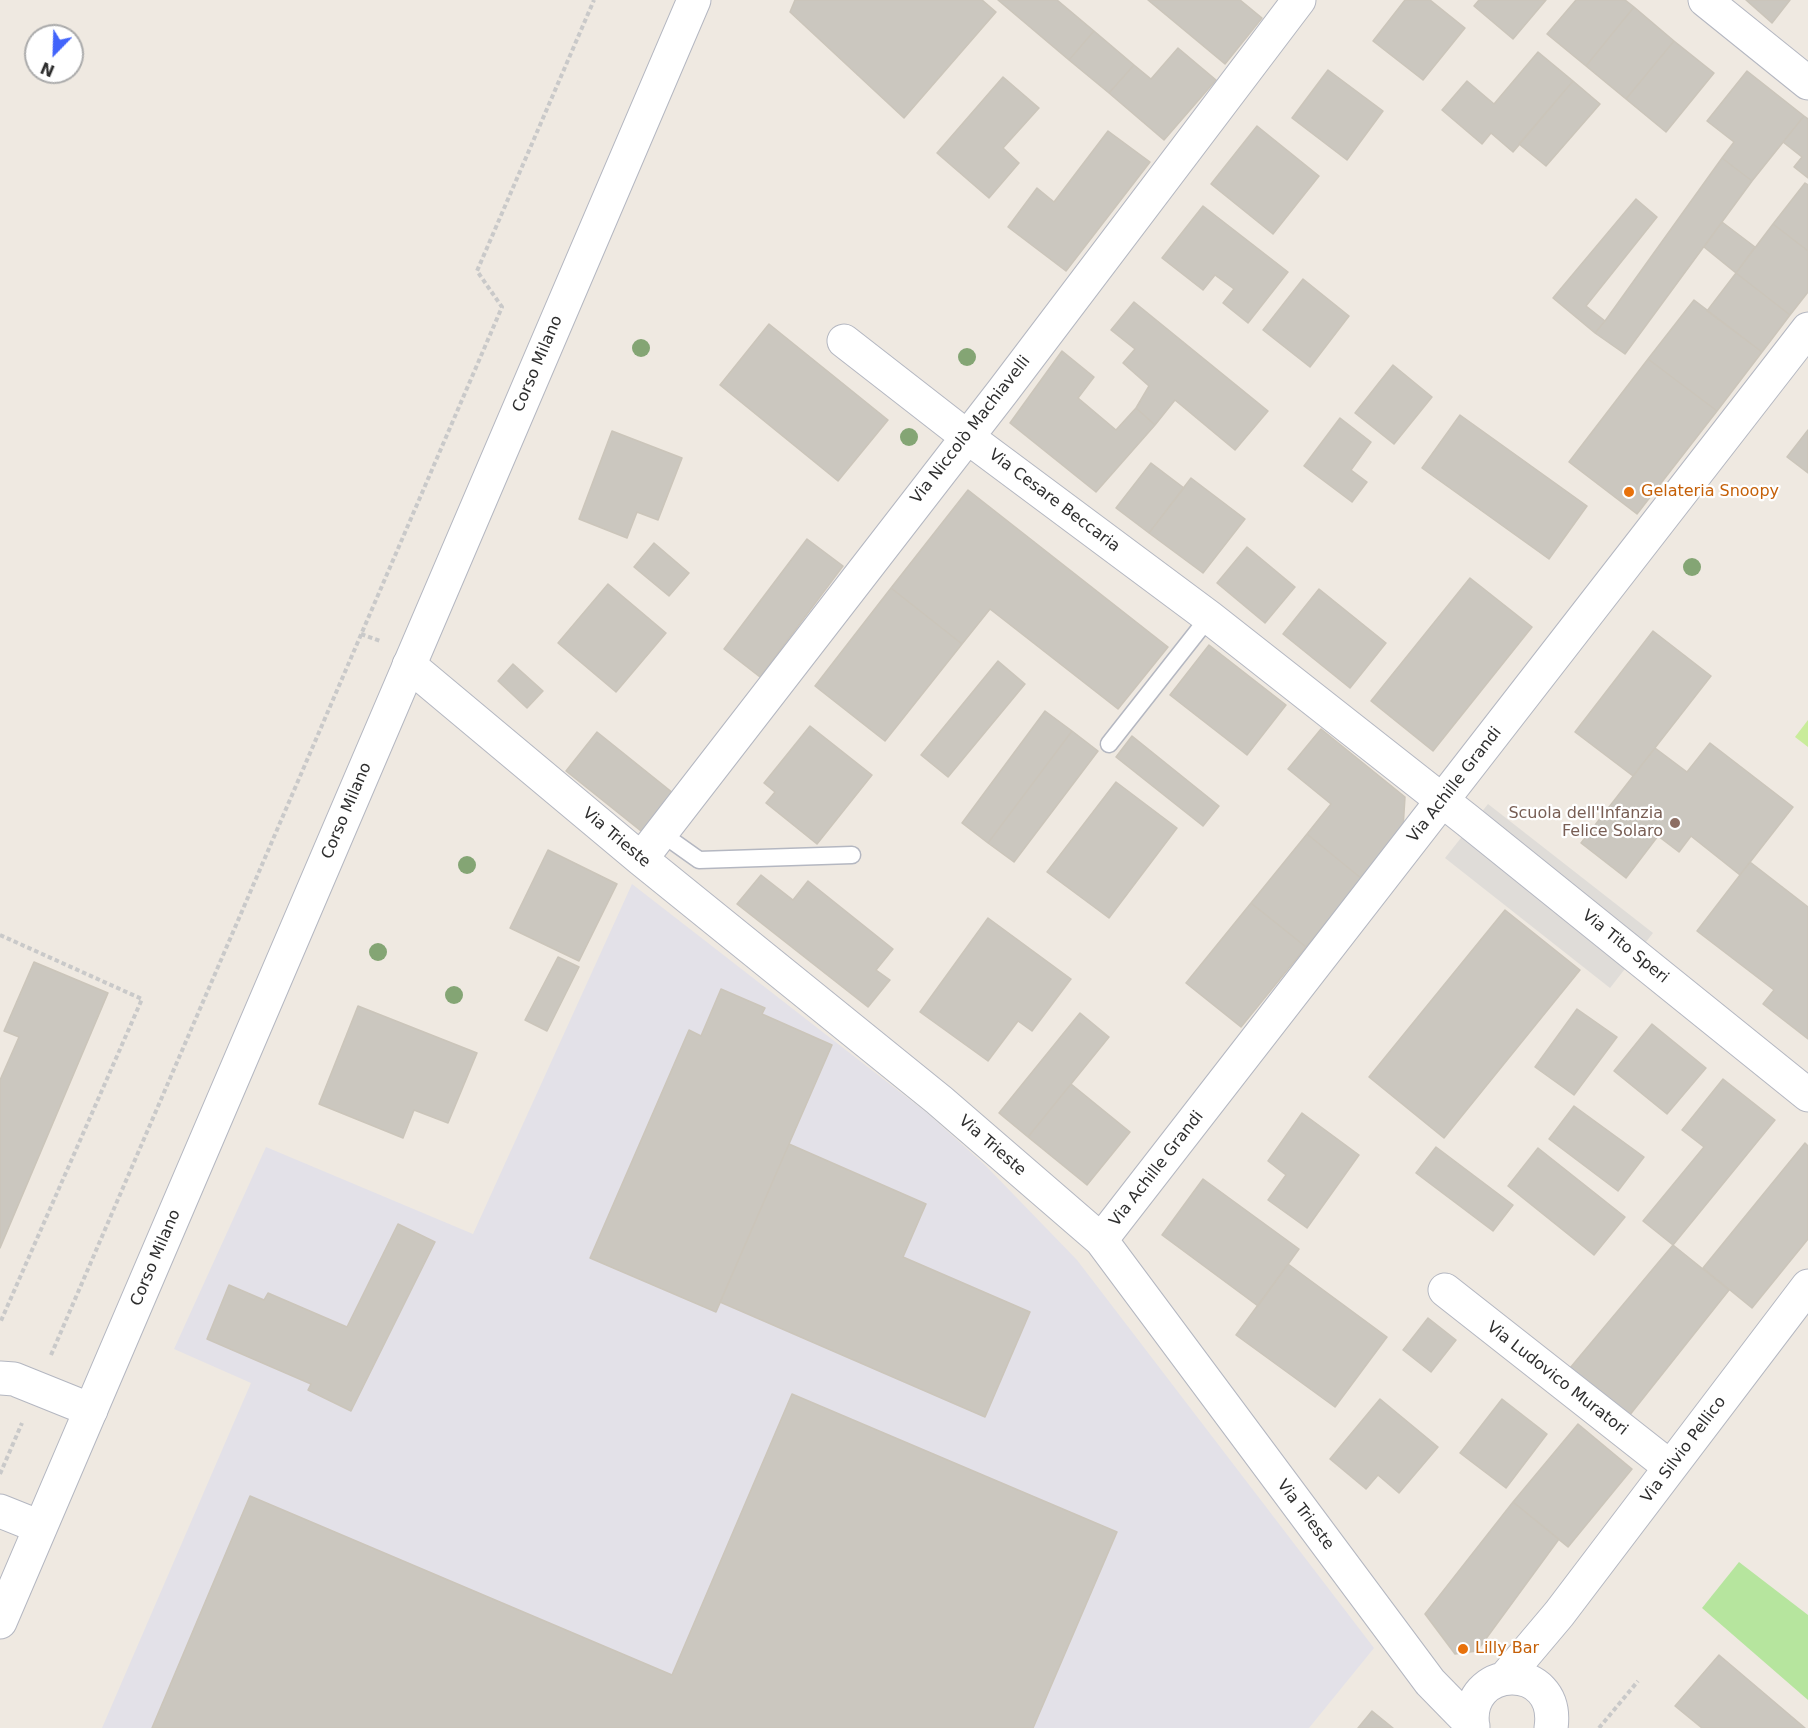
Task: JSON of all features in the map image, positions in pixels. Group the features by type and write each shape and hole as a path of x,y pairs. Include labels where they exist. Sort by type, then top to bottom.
{"street":[{"name":"Corso Milano","path":"0,1622 694,0"},
{"name":"Via Niccolò Machiavelli","path":"641,860 1299,0"},
{"path":"1705,0 1808,83"},
{"name":"Via Achille Grandi","path":"1101,1240 1808,328"},
{"name":"Via Cesare Beccaria","path":"844,341 966,436 1209,617 1442,800"},
{"name":"Via Trieste","path":"409,666 641,860 939,1100 1101,1240 1430,1682 1473,1727"},
{"name":"Via Tito Speri","path":"1442,800 1808,1095"},
{"name":"Via Silvio Pellico","path":"1473,1727 1472,1712 1479,1694 1493,1682 1505,1678 1559,1614 1808,1286"},
{"name":"Via Ludovico Muratori","path":"1445,1290 1670,1467"},
{"path":"13,1375 91,1410"},
{"path":"0,1511 40,1527"},
{"name":"Via Silvio Pellico","path":"1538,1687 1559,1614"},
{"path":"1505,1678 1526,1680 1538,1687 1550,1702 1552,1728"}],"lane":[{"path":"1109,744 1209,617"},
{"path":"661,833 699,860 852,855"}],"path":[{"path":"0,1474 13,1375 502,307 477,271 594,0"},
{"path":"0,935 142,999 0,1323"},
{"path":"1599,1728 1638,1681"}],"shaded area":[{"path":"1488,804 1653,933 1610,988 1445,858"},
{"path":"632,884 927,1113 985,1165 1077,1260 1374,1648 1309,1728 102,1728 251,1383 174,1349 266,1147 473,1234"}],"green space":[{"path":"1808,720 1808,747 1795,737"},
{"path":"1739,1562 1808,1615 1808,1700 1702,1608"}],"building":[{"path":"795,0 982,0 996,12 904,118 790,12"},
{"path":"998,0 1057,0 1094,31 1069,60"},
{"path":"1148,0 1240,0 1262,18 1225,64"},
{"path":"1405,0 1430,0 1465,28 1423,80 1373,41"},
{"path":"1479,0 1546,0 1513,39 1474,6"},
{"path":"1576,0 1625,0 1634,7 1586,66 1547,34"},
{"path":"1746,0 1790,0 1772,23"},
{"path":"1634,7 1674,41 1626,99 1586,66"},
{"path":"1094,31 1134,65 1109,93 1069,60"},
{"path":"1674,41 1714,73 1666,132 1626,99"},
{"path":"1178,48 1216,80 1164,140 1109,93 1134,65 1151,79"},
{"path":"1538,52 1573,81 1513,152 1491,133 1482,144 1442,110 1467,81 1494,104"},
{"path":"1328,70 1383,111 1347,160 1292,118"},
{"path":"1747,71 1804,116 1752,181 1722,158 1734,142 1707,121"},
{"path":"1003,77 1039,108 1003,148 1019,163 989,198 937,153"},
{"path":"1573,81 1600,104 1546,166 1519,144"},
{"path":"1804,116 1808,119 1808,178 1794,167 1802,157 1783,142"},
{"path":"1257,126 1319,176 1273,234 1211,184"},
{"path":"1108,131 1150,162 1066,271 1008,227 1037,188 1054,202"},
{"path":"1722,158 1752,181 1625,354 1595,333"},
{"path":"1805,183 1808,185 1808,251 1773,224"},
{"path":"1636,199 1657,217 1586,306 1605,321 1595,333 1553,298"},
{"path":"1203,206 1288,272 1248,323 1223,303 1234,289 1215,275 1203,290 1162,258"},
{"path":"1722,222 1755,247 1736,273 1704,247"},
{"path":"1773,224 1808,251 1808,292 1790,315 1736,273"},
{"path":"1736,273 1790,315 1762,352 1707,311"},
{"path":"1303,279 1349,316 1310,367 1263,330"},
{"path":"1694,300 1762,352 1717,411 1648,359"},
{"path":"1134,302 1268,411 1235,450 1175,400 1155,425 1136,408 1149,386 1123,363 1135,349 1111,330"},
{"path":"769,324 888,420 838,481 720,385"},
{"path":"1062,351 1094,377 1078,398 1116,430 1136,408 1155,425 1096,492 1010,423"},
{"path":"1648,359 1717,411 1637,514 1569,462"},
{"path":"1393,365 1432,397 1394,444 1355,413"},
{"path":"1460,415 1587,506 1549,559 1422,468"},
{"path":"1340,418 1371,442 1351,470 1367,482 1352,502 1304,466"},
{"path":"1808,430 1808,473 1787,457"},
{"path":"612,431 682,458 658,520 637,512 627,538 579,519"},
{"path":"1151,463 1184,488 1149,533 1116,508"},
{"path":"1191,478 1245,519 1203,573 1149,533"},
{"path":"968,490 1168,647 1118,709 990,609 962,644 891,588"},
{"path":"807,539 843,566 760,677 724,649"},
{"path":"654,543 689,573 669,596 634,567"},
{"path":"1247,547 1295,587 1265,623 1217,583"},
{"path":"1470,578 1532,627 1433,751 1371,701"},
{"path":"608,584 666,633 616,692 558,643"},
{"path":"891,588 962,644 885,741 815,686"},
{"path":"1319,589 1386,643 1350,688 1283,634"},
{"path":"1653,631 1711,676 1633,776 1575,732"},
{"path":"1209,645 1286,705 1247,755 1170,695"},
{"path":"998,661 1025,684 948,777 921,755"},
{"path":"513,664 543,691 527,708 498,681"},
{"path":"1045,711 1072,731 988,843 962,823"},
{"path":"810,726 872,775 817,844 766,803 775,792 764,783"},
{"path":"1321,729 1405,797 1403,829 1362,879 1307,834 1331,804 1288,769"},
{"path":"1072,731 1098,751 1014,862 988,843"},
{"path":"597,732 678,797 646,835 566,771"},
{"path":"1132,736 1219,806 1203,826 1116,757"},
{"path":"1710,743 1793,807 1740,875 1691,836 1679,852 1658,836 1626,878 1581,843 1655,748 1687,772"},
{"path":"1116,782 1177,828 1109,918 1047,872"},
{"path":"1307,834 1362,879 1306,947 1251,903"},
{"path":"548,850 617,884 579,961 510,928"},
{"path":"1750,862 1808,907 1808,1039 1763,1004 1774,990 1697,931"},
{"path":"761,875 793,900 808,881 893,949 876,970 890,980 868,1007 737,904"},
{"path":"1251,903 1306,947 1241,1027 1186,983"},
{"path":"1505,910 1580,970 1444,1138 1369,1077"},
{"path":"988,918 1071,979 1032,1031 1018,1021 988,1061 920,1012"},
{"path":"558,957 579,967 547,1031 525,1020"},
{"path":"34,962 108,993 0,1248 0,1080 19,1037 4,1031"},
{"path":"721,989 765,1008 762,1014 832,1045 716,1312 590,1258 689,1030 701,1036"},
{"path":"358,1006 477,1053 448,1123 414,1110 403,1138 319,1104"},
{"path":"1577,1009 1617,1037 1574,1095 1535,1067"},
{"path":"1080,1013 1109,1037 1028,1137 999,1113"},
{"path":"1652,1024 1706,1068 1667,1114 1614,1071"},
{"path":"1723,1079 1775,1120 1673,1245 1643,1221 1704,1147 1682,1130"},
{"path":"1071,1084 1130,1132 1087,1185 1028,1137"},
{"path":"1574,1106 1644,1157 1618,1191 1549,1139"},
{"path":"1302,1113 1359,1155 1307,1228 1268,1200 1286,1175 1268,1161"},
{"path":"1805,1143 1808,1146 1808,1239 1752,1308 1703,1268"},
{"path":"789,1144 926,1204 903,1257 1030,1312 985,1417 720,1302"},
{"path":"1436,1147 1513,1205 1493,1231 1416,1173"},
{"path":"1538,1148 1625,1217 1594,1255 1508,1186"},
{"path":"1203,1179 1299,1249 1258,1306 1162,1235"},
{"path":"398,1224 435,1242 351,1411 308,1390 311,1384 207,1339 229,1285 264,1300 268,1293 347,1327"},
{"path":"1673,1245 1729,1290 1625,1421 1565,1374"},
{"path":"1288,1264 1387,1337 1335,1407 1236,1335"},
{"path":"1428,1318 1456,1340 1431,1372 1403,1350"},
{"path":"792,1394 1117,1532 1033,1728 152,1728 250,1496 672,1675"},
{"path":"1380,1399 1438,1447 1399,1493 1378,1475 1366,1489 1330,1459"},
{"path":"1502,1399 1547,1434 1506,1488 1460,1453"},
{"path":"1578,1424 1632,1469 1568,1547 1513,1502"},
{"path":"1513,1502 1559,1539 1477,1651 1455,1654 1425,1614"},
{"path":"1719,1655 1805,1728 1702,1728 1675,1706"},
{"path":"1372,1711 1393,1728 1358,1728"}],"place":[{"name":"Gelateria Snoopy","path":"1629,492"},
{"name":"Scuola dell'Infanzia Felice Solaro","path":"1675,823"},
{"name":"Lilly Bar","path":"1463,1649"}]}
